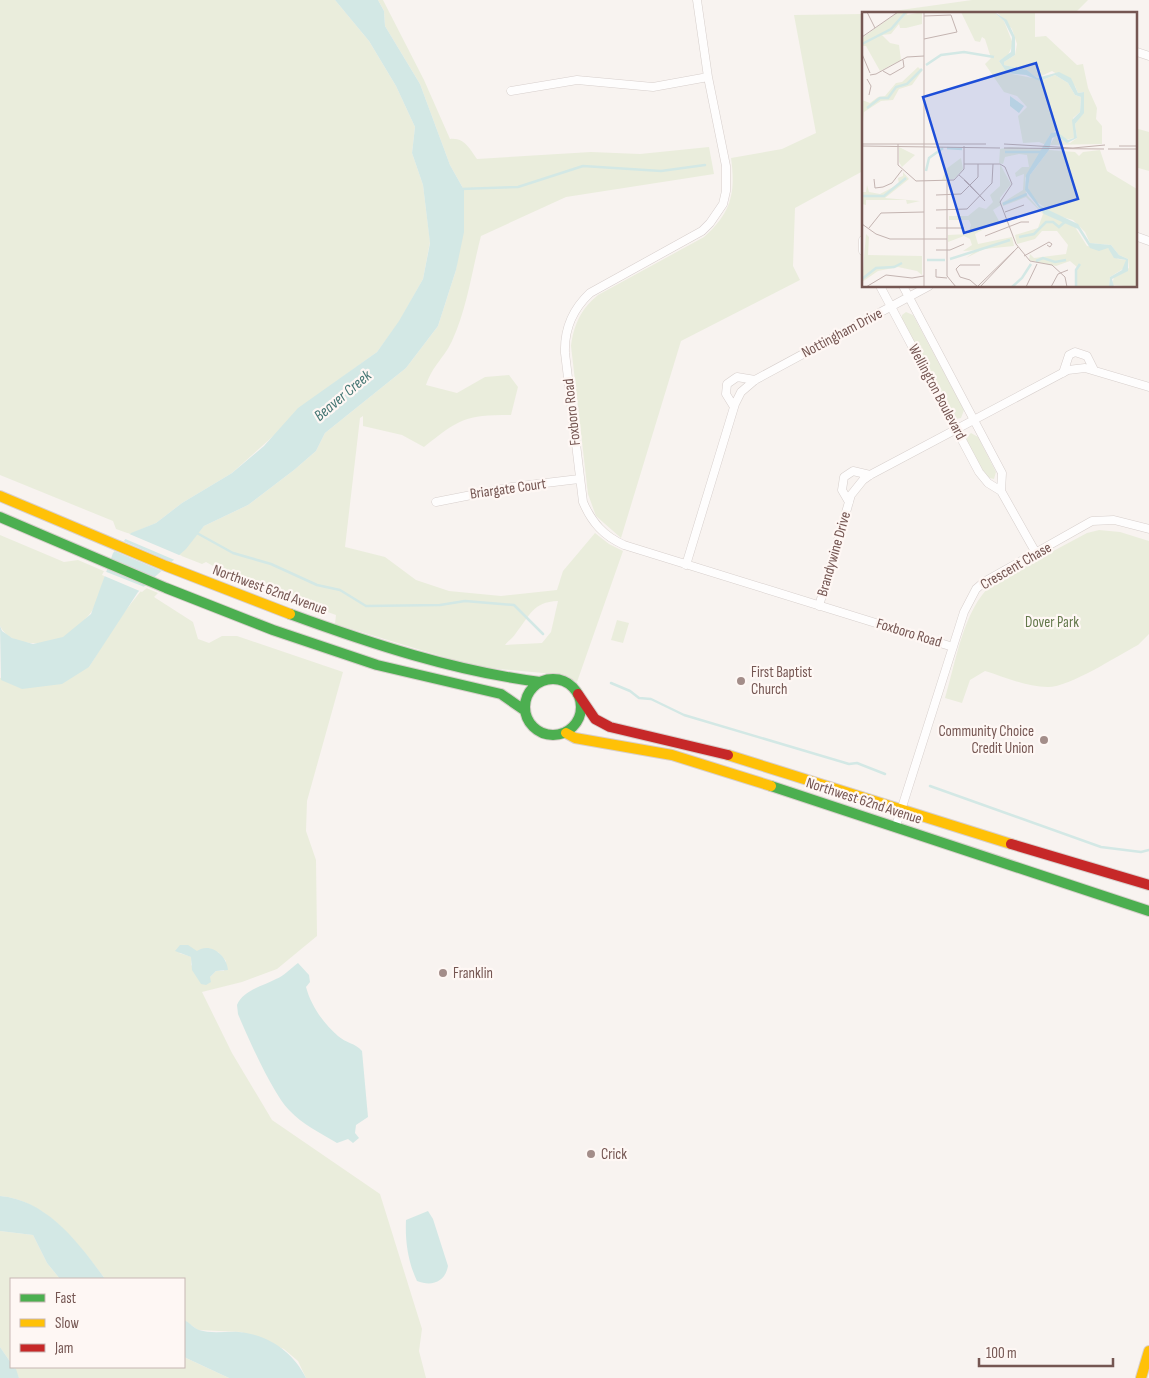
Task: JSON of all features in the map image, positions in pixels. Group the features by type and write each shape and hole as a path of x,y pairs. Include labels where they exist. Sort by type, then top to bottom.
{"street":[{"name":"Foxboro Road","path":"697,0 708,77 728,178 726,191 718,214 702,232 590,293 575,310 570,320 566,333 565,353 583,502 588,514 603,532 624,546 953,647"},
{"path":"1137,52 1149,56"},
{"path":"511,91 577,80 653,88 708,77"},
{"path":"1136,236 1149,241"},
{"name":"Wellington Boulevard","path":"881,288 984,480 1001,491 1036,553"},
{"name":"Wellington Boulevard","path":"904,288 1002,473 1001,491"},
{"name":"Nottingham Drive","path":"686,565 734,406 741,392 755,380 925,288"},
{"name":"Brandywine Drive","path":"1063,372 1069,355 1074,352 1087,356 1094,370"},
{"name":"Brandywine Drive","path":"819,606 849,502 856,487 870,475 1063,372 1076,368 1094,370 1149,387"},
{"name":"Nottingham Drive","path":"734,406 726,394 727,384 737,377 755,380"},
{"name":"Brandywine Drive","path":"849,502 842,490 844,478 853,472 870,475"},
{"name":"Briargate Court","path":"436,502 512,487 579,478"},
{"name":"Northwest 62nd Avenue","path":"0,496 184,574 266,606 444,664 498,677 540,682"},
{"path":"0,517 166,588 273,630 376,665 501,694 524,710"},
{"name":"Crescent Chase","path":"896,826 964,612 976,589 995,574 1092,521 1114,520 1149,530"},
{"path":"550,679 562,680 571,685 578,694 582,705 580,716 575,726 566,733 556,736 540,732 528,720 524,710 526,699 531,689 540,682 550,679"},
{"name":"Northwest 62nd Avenue","path":"578,694 595,719 610,727 734,756 828,785 901,811 1149,885"},
{"name":"Northwest 62nd Avenue","path":"566,733 587,741 672,755 896,826 1149,911"},
{"path":"1141,1378 1149,1351"}],"green space":[{"path":"0,0 335,0 369,41 396,86 415,127 412,153 423,185 430,242 423,279 399,322 377,352 326,389 232,473 182,503 156,523 130,534 116,529 113,521 0,475"},
{"path":"378,0 383,0 424,80 450,139 463,142 477,159 591,152 640,154 709,147 714,174 566,197 481,236 457,329 449,347 432,372 426,385 457,393 485,377 509,375 518,387 511,415 483,416 463,420 424,447 402,435 363,426 363,416 360,418 345,547 385,557 416,580 449,591 501,596 557,590 563,571 595,533 609,544 623,551 577,682 568,677 554,674 477,667 335,624 336,615 240,581 206,562 202,564 179,555 204,526 248,505 316,451 325,433 406,368 438,326 456,270 464,190 450,165 420,84 385,26 384,11","holes":["558,601 551,632 542,643 505,645 537,607 542,604"]},
{"path":"972,0 1088,0 1076,12 886,12"},
{"path":"862,14 862,172 795,208 793,266 800,280 681,341 621,538 596,516 588,494 571,346 574,331 583,311 598,295 704,237 713,228 726,211 730,202 733,182 731,158 782,149 816,133 794,15"},
{"path":"1136,128 1149,132 1149,171 1136,167"},
{"path":"906,312 913,315 964,410 961,418 956,419 953,416 902,321 902,315"},
{"path":"971,433 978,437 996,472 994,479 986,477 967,443 967,437"},
{"name":"Dover Park","path":"1099,530 1120,532 1149,541 1149,634 1138,645 1081,677 1057,686 1040,687 985,671 970,680 962,703 945,698 967,622 982,595 992,584 1087,533"},
{"path":"0,535 64,562 78,560 106,572 92,611 73,631 63,638 55,641 28,643 11,638 0,626"},
{"path":"144,587 158,593 154,597 193,622 198,639 209,643 222,636 237,636 343,672 307,801 306,831 316,860 317,936 277,969 242,982 202,992 232,1053 272,1120 380,1194 422,1329 419,1351 426,1378 306,1378 298,1361 284,1349 241,1332 198,1330 185,1321 185,1278 104,1278 72,1238 47,1215 17,1199 0,1196 0,678 89,667 118,620","holes":["197,951 218,952 226,961 224,971 216,971 210,977 191,965 192,957 179,953"]},
{"path":"617,620 629,623 623,643 611,640"},
{"path":"0,1231 33,1235 47,1263 59,1278 10,1278 10,1362 0,1347"},
{"path":"185,1357 229,1378 19,1378 14,1368 185,1368"}],"water":[{"name":"Beaver Creek","path":"335,0 378,0 384,11 385,26 420,84 450,165 464,190 464,232 456,270 438,326 406,368 325,433 316,451 294,470 248,505 204,526 186,549 138,592 89,667 62,684 22,689 1,680 0,626 2,631 12,638 33,644 63,637 91,614 113,553 131,533 156,523 182,503 232,473 264,446 298,408 377,352 399,321 423,279 430,243 423,185 412,153 415,127 396,86 369,41"},
{"path":"180,945 188,945 197,951 207,948 212,949 225,959 228,970 216,971 210,977 211,982 206,985 201,984 192,970 191,957 175,951"},
{"path":"298,963 309,975 310,982 306,987 311,1001 323,1020 338,1036 362,1051 368,1117 356,1125 355,1133 359,1138 353,1143 348,1139 337,1143 305,1124 289,1110 268,1078 238,1014 237,1005 244,996 254,989 282,976"},
{"path":"0,1196 17,1199 33,1206 47,1215 73,1238 104,1278 59,1278 47,1263 33,1235 0,1231"},
{"path":"428,1211 433,1219 448,1266 444,1276 437,1282 423,1283 417,1281 411,1266 407,1244 406,1220"},
{"path":"185,1321 197,1329 204,1331 239,1332 270,1341 279,1346 294,1360 306,1378 229,1378 185,1357"},
{"path":"0,1347 10,1362 10,1368 16,1369 19,1378 0,1378"}],"pier":[{"path":"127,533 182,556 177,561 123,538"},
{"path":"121,540 174,563 164,572 112,550"},
{"path":"104,571 147,588 142,592 102,575"}],"waterway":[{"path":"461,189 518,187 583,166 661,171 705,165"},
{"path":"195,532 233,553 271,564 317,585 340,590 366,606 440,605 465,601 514,605 543,634"},
{"path":"611,683 630,691 639,698 651,699 684,715 849,764 857,763 885,774"},
{"path":"930,786 1101,847 1141,852 1149,850"}],"traffic: fast":[{"path":"0,517 166,588 273,630 377,665 501,694 524,710"},
{"path":"290,614 352,636 445,664 540,682"},
{"path":"547,679 559,679 569,683 577,691 581,707 577,723 569,731 559,735 547,735 537,731 529,723 525,713 525,701 529,691 537,683 547,679"},
{"path":"771,786 1149,911"}],"traffic: slow":[{"path":"0,496 166,566 290,614"},
{"path":"566,733 575,738 672,755 771,786"},
{"path":"728,755 1011,844"},
{"path":"1141,1378 1149,1351"}],"traffic: jam":[{"path":"578,694 595,719 610,727 728,755"},
{"path":"1011,844 1149,885"}],"place":[{"name":"First Baptist Church","path":"741,681"},
{"name":"Community Choice Credit Union","path":"1044,740"},
{"name":"Franklin","path":"443,973"},
{"name":"Crick","path":"591,1154"}]}
